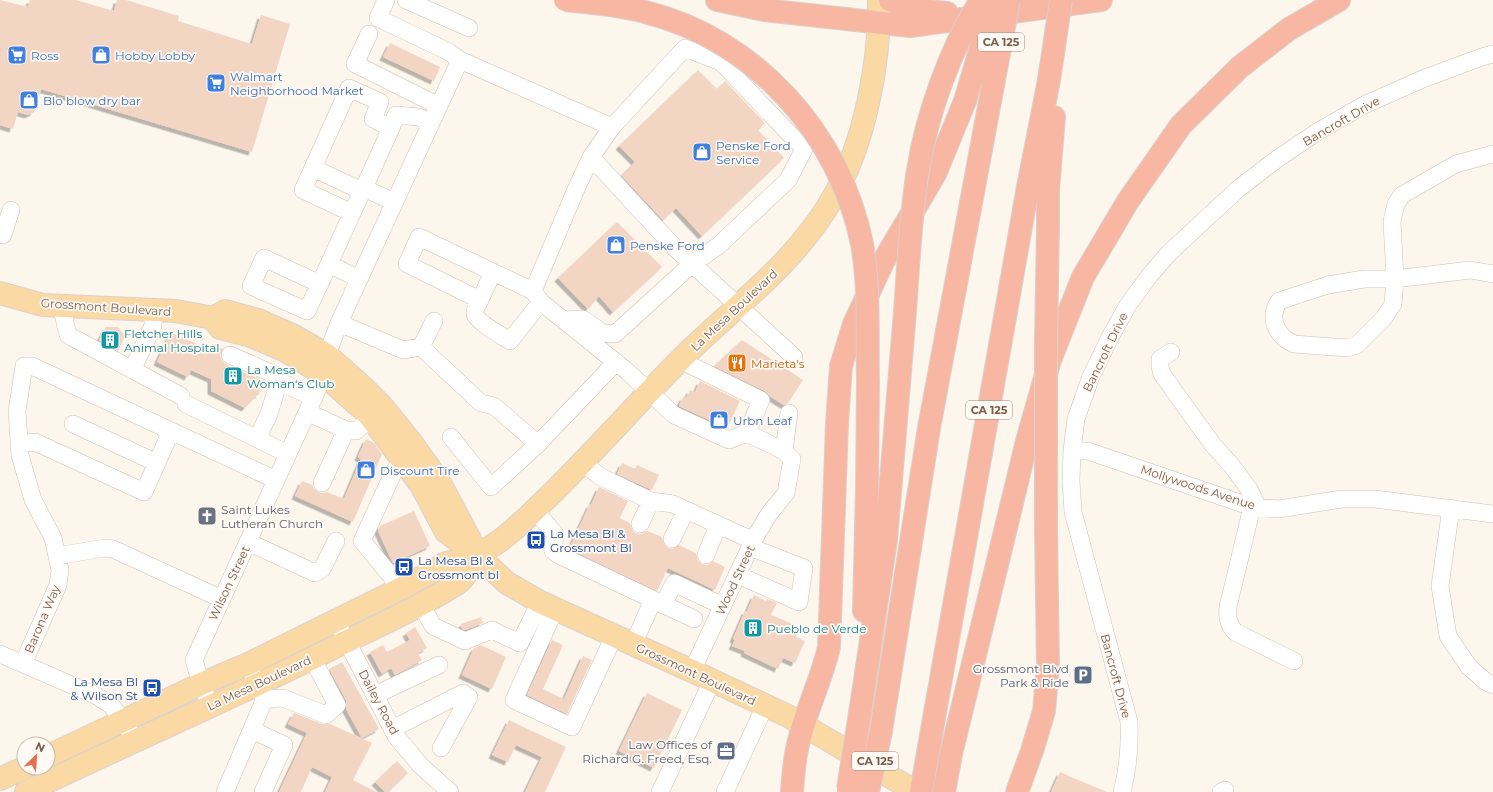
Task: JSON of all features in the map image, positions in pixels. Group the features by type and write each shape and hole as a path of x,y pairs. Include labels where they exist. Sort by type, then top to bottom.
{"highway":[{"path":"564,0 622,6 646,12 680,23 707,35 732,50 779,88 800,111 819,138 841,177 857,222 866,274 868,382 867,488 862,700 855,791"},
{"path":"717,0 764,10 910,26 1101,0"},
{"path":"890,0 920,10 944,13 968,13 1022,0"},
{"path":"862,700 886,540 913,210 918,169 927,127 940,88 956,48 982,0"},
{"path":"792,792 797,750 825,665 829,647 837,423 841,366 854,324 883,262 935,174 965,101 995,0"},
{"name":"CA 125","path":"855,791 881,731 929,428 1009,0"},
{"name":"CA 125","path":"921,792 1024,210 1049,80 1061,0"},
{"path":"944,792 951,754 1027,442 1050,360 1083,277 1128,201 1181,125 1240,67 1289,29 1338,0"},
{"path":"1017,792 1032,751 1044,710 1048,666 1046,342 1048,190 1054,107 1049,80"}],"main road":[{"name":"La Mesa Boulevard","path":"26,792 210,705 261,692 312,658 421,604 462,580 478,556 501,539 535,510 680,360 774,274 798,249 820,220 835,195 848,168 859,137 868,102 875,61 879,23 879,0"},
{"name":"Grossmont Boulevard","path":"0,293 42,305 176,311 212,318 220,328 251,336 286,351 326,365 378,402 411,442 439,481 478,556"},
{"name":"Grossmont Boulevard","path":"326,365 371,418 404,461 421,485 446,532 478,556 507,583 548,606 692,671 804,725 916,792"},
{"name":"La Mesa Boulevard","path":"56,752 201,684 248,664 337,621 399,590 446,563 478,556"},
{"path":"0,779 16,772"}],"street":[{"path":"386,0 378,18 449,52 460,60 612,127"},
{"path":"406,0 469,28"},
{"path":"369,34 355,64 439,106"},
{"path":"493,272 475,312 476,317 480,322 510,341 537,297 576,187 591,157 612,127 685,48 721,62 804,149 788,180 718,246 692,264 615,334 603,333 583,319 564,320"},
{"name":"Bancroft Drive","path":"1122,792 1126,778 1130,746 1128,722 1073,512 1071,481 1072,450 1079,412 1090,379 1109,338 1128,305 1150,275 1169,253 1238,189 1277,159 1357,109 1425,78 1493,54"},
{"name":"Wilson Street","path":"210,705 201,684 194,660 311,405 326,365 339,323 460,60"},
{"path":"352,213 302,190 349,88 380,102 373,120 391,128"},
{"path":"320,284 396,115 419,117 431,123"},
{"path":"1493,154 1456,164 1402,195 1396,204 1392,221 1395,279 1393,304 1384,318 1357,345 1347,348 1300,345 1288,341 1279,333 1276,327 1274,314 1275,307 1279,301 1328,285 1364,279 1395,279 1470,270 1493,274"},
{"path":"591,157 692,264 794,357"},
{"path":"313,168 362,192 394,202"},
{"path":"1,242 11,210"},
{"path":"480,300 407,264 419,237 493,272 537,297 616,362 674,415 730,440 747,433 761,400 680,360"},
{"path":"329,264 359,279"},
{"path":"61,306 68,335 184,400 288,454"},
{"path":"132,370 153,326 153,310"},
{"path":"420,347 434,321"},
{"path":"339,323 403,350 420,347"},
{"path":"420,347 481,403 494,406 538,444"},
{"path":"1171,352 1160,359 1162,374 1213,445 1232,466 1249,489 1255,507 1228,607 1227,617 1230,626 1235,632 1294,661"},
{"path":"230,355 280,377 269,414 257,439"},
{"path":"451,436 491,487 538,444 616,362"},
{"name":"Barona Way","path":"9,662 58,585 60,570 53,538 33,500 20,455 17,411 24,366 32,366 171,431"},
{"path":"279,381 346,430 356,431 371,418"},
{"path":"747,433 784,451 789,413"},
{"path":"73,424 157,463"},
{"path":"322,483 346,430"},
{"path":"19,444 35,442 144,492 171,431 276,480"},
{"name":"Mollywoods Avenue","path":"1072,450 1088,451 1255,507 1279,509 1342,499 1375,499 1493,514"},
{"name":"Wood Street","path":"692,671 752,545 769,514 786,493 792,459 784,451"},
{"path":"399,590 391,576 362,541 394,471 404,461"},
{"path":"583,462 599,476 651,501 673,504 718,525 752,545 804,568 799,602 738,575"},
{"path":"640,524 651,501"},
{"path":"1451,508 1440,586 1448,636 1469,667 1486,682 1493,685"},
{"path":"535,510 555,534 556,538 552,548 557,554 694,619"},
{"path":"672,539 686,510"},
{"path":"706,555 718,525"},
{"path":"248,542 315,573 322,569 336,541"},
{"path":"57,556 104,548 113,549 222,599"},
{"path":"548,606 514,700 572,727 624,641 674,583 723,606"},
{"path":"421,604 433,626 465,641 492,630 520,644 548,606"},
{"name":"Dailey Road","path":"337,621 396,736 420,765 450,792"},
{"path":"261,692 283,698 326,715 337,705 312,658"},
{"path":"9,662 97,696 112,706 136,740"},
{"path":"225,792 252,730 261,692 248,664"},
{"path":"375,695 439,665"},
{"path":"660,792 712,681"},
{"path":"392,729 463,693 469,697 440,748"},
{"path":"725,792 765,706"},
{"path":"252,730 284,745 263,792"}],"building":[{"path":"0,0 28,7 30,0 76,0 114,11 117,0 126,0 179,16 178,21 252,44 261,15 290,24 252,152 41,89 34,112 28,115 18,112 13,129 0,125"},
{"path":"390,43 440,67 434,81 383,57"},
{"name":"Penske Ford Service","path":"698,70 717,89 725,81 765,123 758,130 784,158 702,236 676,208 663,220 621,175 635,162 619,146"},
{"name":"Penske Ford","path":"617,222 662,267 613,312 599,296 588,309 558,278"},
{"name":"Fletcher Hills Animal Hospital","path":"106,327 118,327 125,336 118,351 99,340"},
{"path":"171,332 210,350 210,348 212,349 214,345 223,349 220,356 222,361 261,380 259,395 257,395 245,408 211,391 211,379 191,370 188,377 157,362"},
{"path":"742,340 803,380 788,403 784,405 771,397 765,391 714,366"},
{"path":"700,381 740,401 727,428 679,406 683,397 686,398 690,390 695,392"},
{"name":"Discount Tire","path":"366,439 374,443 382,454 353,522 295,496 302,481 312,485 318,492 327,492 344,499 361,459 358,457"},
{"path":"622,463 635,469 637,465 659,475 652,490 617,474"},
{"path":"599,487 628,501 620,518 630,523 635,533 641,534 647,531 662,537 664,544 668,548 673,549 679,545 696,553 698,561 702,564 708,565 713,561 725,567 715,590 668,568 657,591 569,549"},
{"path":"414,511 430,546 393,563 378,531 380,526"},
{"path":"754,595 766,601 767,599 777,603 771,615 800,627 796,637 805,641 795,663 783,658 778,669 744,653 745,651 732,646 735,640 733,639 745,611 747,611"},
{"path":"481,617 483,623 465,630 462,629 461,624"},
{"path":"415,627 427,648 418,653 422,660 395,675 391,668 382,674 370,652 383,645 387,652 410,640 406,633"},
{"path":"552,640 563,645 543,689 564,699 583,656 592,660 567,714 527,695"},
{"path":"481,645 506,657 492,689 462,675 474,648"},
{"path":"342,662 379,729 362,738 346,709 346,700 329,669"},
{"path":"647,693 682,710 654,768 619,751"},
{"path":"294,713 322,724 330,724 372,743 353,780 376,792 325,792 332,777 312,767 301,792 279,792 307,733 288,724"},
{"path":"509,720 566,747 545,792 525,792 542,757 516,745 508,762 492,755"},
{"path":"397,761 408,773 388,792 385,792 375,782"},
{"path":"1060,772 1071,777 1107,792 1051,792"}],"place":[{"name":"Ross","path":"17,55"},
{"name":"Hobby Lobby","path":"101,55"},
{"name":"Walmart Neighborhood Market","path":"216,83"},
{"name":"Blo blow dry bar","path":"29,100"},
{"name":"Penske Ford Service","path":"702,152"},
{"name":"Penske Ford","path":"616,245"},
{"name":"Fletcher Hills Animal Hospital","path":"110,340"},
{"name":"Marieta's","path":"737,363"},
{"name":"La Mesa Woman's Club","path":"233,376"},
{"name":"Urbn Leaf","path":"719,420"},
{"name":"Discount Tire","path":"366,470"},
{"name":"Saint Lukes Lutheran Church","path":"207,516"},
{"name":"La Mesa Bl & Grossmont Bl","path":"536,540"},
{"name":"La Mesa Bl & Grossmont bl","path":"404,567"},
{"name":"Pueblo de Verde","path":"753,628"},
{"name":"Grossmont Blvd Park & Ride","path":"1083,675"},
{"name":"La Mesa Bl & Wilson St","path":"152,688"},
{"name":"Law Offices of Richard G. Freed, Esq.","path":"726,751"}]}
